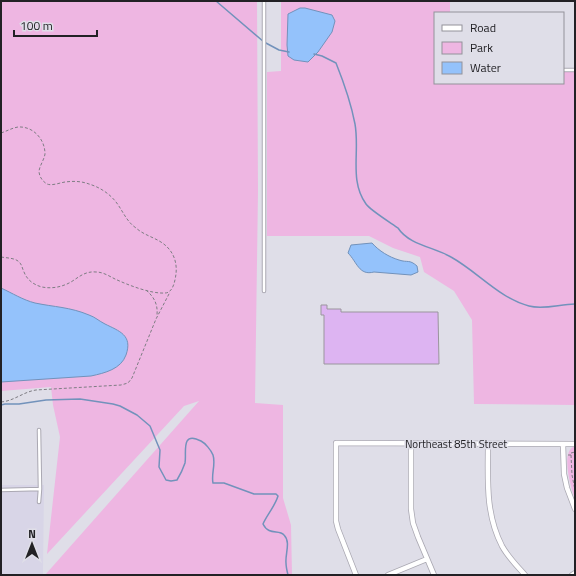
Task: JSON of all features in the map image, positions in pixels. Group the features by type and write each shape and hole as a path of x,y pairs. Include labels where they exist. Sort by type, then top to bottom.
{"street":[{"name":"Northeast 85th Street","path":"356,575 336,521 336,443 575,444"},
{"path":"411,444 413,523 434,575"},
{"path":"488,444 488,500 493,523 503,546 512,560 525,575"},
{"path":"563,444 564,474 567,488 575,509"},
{"path":"388,575 427,559"}],"lane":[{"path":"264,1 264,291"},
{"path":"564,70 575,70"},
{"path":"39,430 39,502"},
{"path":"1,490 40,490"}],"path":[{"path":"1,133 21,127 31,130 40,137 44,146 44,156 39,172 40,176 45,182 51,184 82,182 101,189 110,195 135,228 167,246 174,256 177,268 175,282 157,317 132,378 128,383 121,385 36,390 30,391 12,400 1,402"},
{"path":"1,257 11,258 18,261 29,280 42,287 48,288 60,286 70,282 84,273 93,272 102,273 145,290 164,293 170,292"},
{"path":"145,290 155,301 158,310 157,317"},
{"path":"563,455 571,455 571,453 575,452"},
{"path":"571,455 572,475 575,490"}],"shaded area":[{"path":"1,485 44,485 43,575 1,575"}],"green space":[{"path":"1,1 257,1 258,191 255,403 283,405 283,498 291,525 292,575 45,575 199,401 184,406 47,554 60,437 53,405 51,387 1,391"},
{"path":"281,1 450,1 450,12 434,12 434,84 564,84 564,72 575,72 575,405 474,404 472,320 454,291 424,272 420,257 393,248 369,236 267,236 267,72 281,71"},
{"path":"575,447 575,499 569,480 567,464 569,451"}],"water":[{"path":"300,8 332,15 335,21 332,32 318,52 308,62 294,60 288,56 288,14"},
{"path":"372,243 388,255 414,264 417,266 418,272 411,275 365,272 348,253 351,245"},
{"path":"1,288 31,302 82,312 115,329 126,338 128,343 124,360 112,370 91,376 1,382"}],"building":[{"path":"321,305 327,305 327,309 341,309 341,312 438,312 439,364 324,364 324,315 321,315"}],"waterway":[{"path":"216,1 264,42 279,50 289,52"},
{"path":"314,54 336,63 355,124 356,176 361,195 368,207 415,242 451,257 498,291 518,302 535,307 575,304"},
{"path":"1,405 46,400 80,399 120,406 137,415 150,426 160,450 159,467 166,480 171,481 177,480 185,463 187,441 194,438 201,441 208,447 213,455 213,483 224,483 254,494 276,494 278,496 263,524 268,530 282,533 286,538 286,564 288,575"}]}
